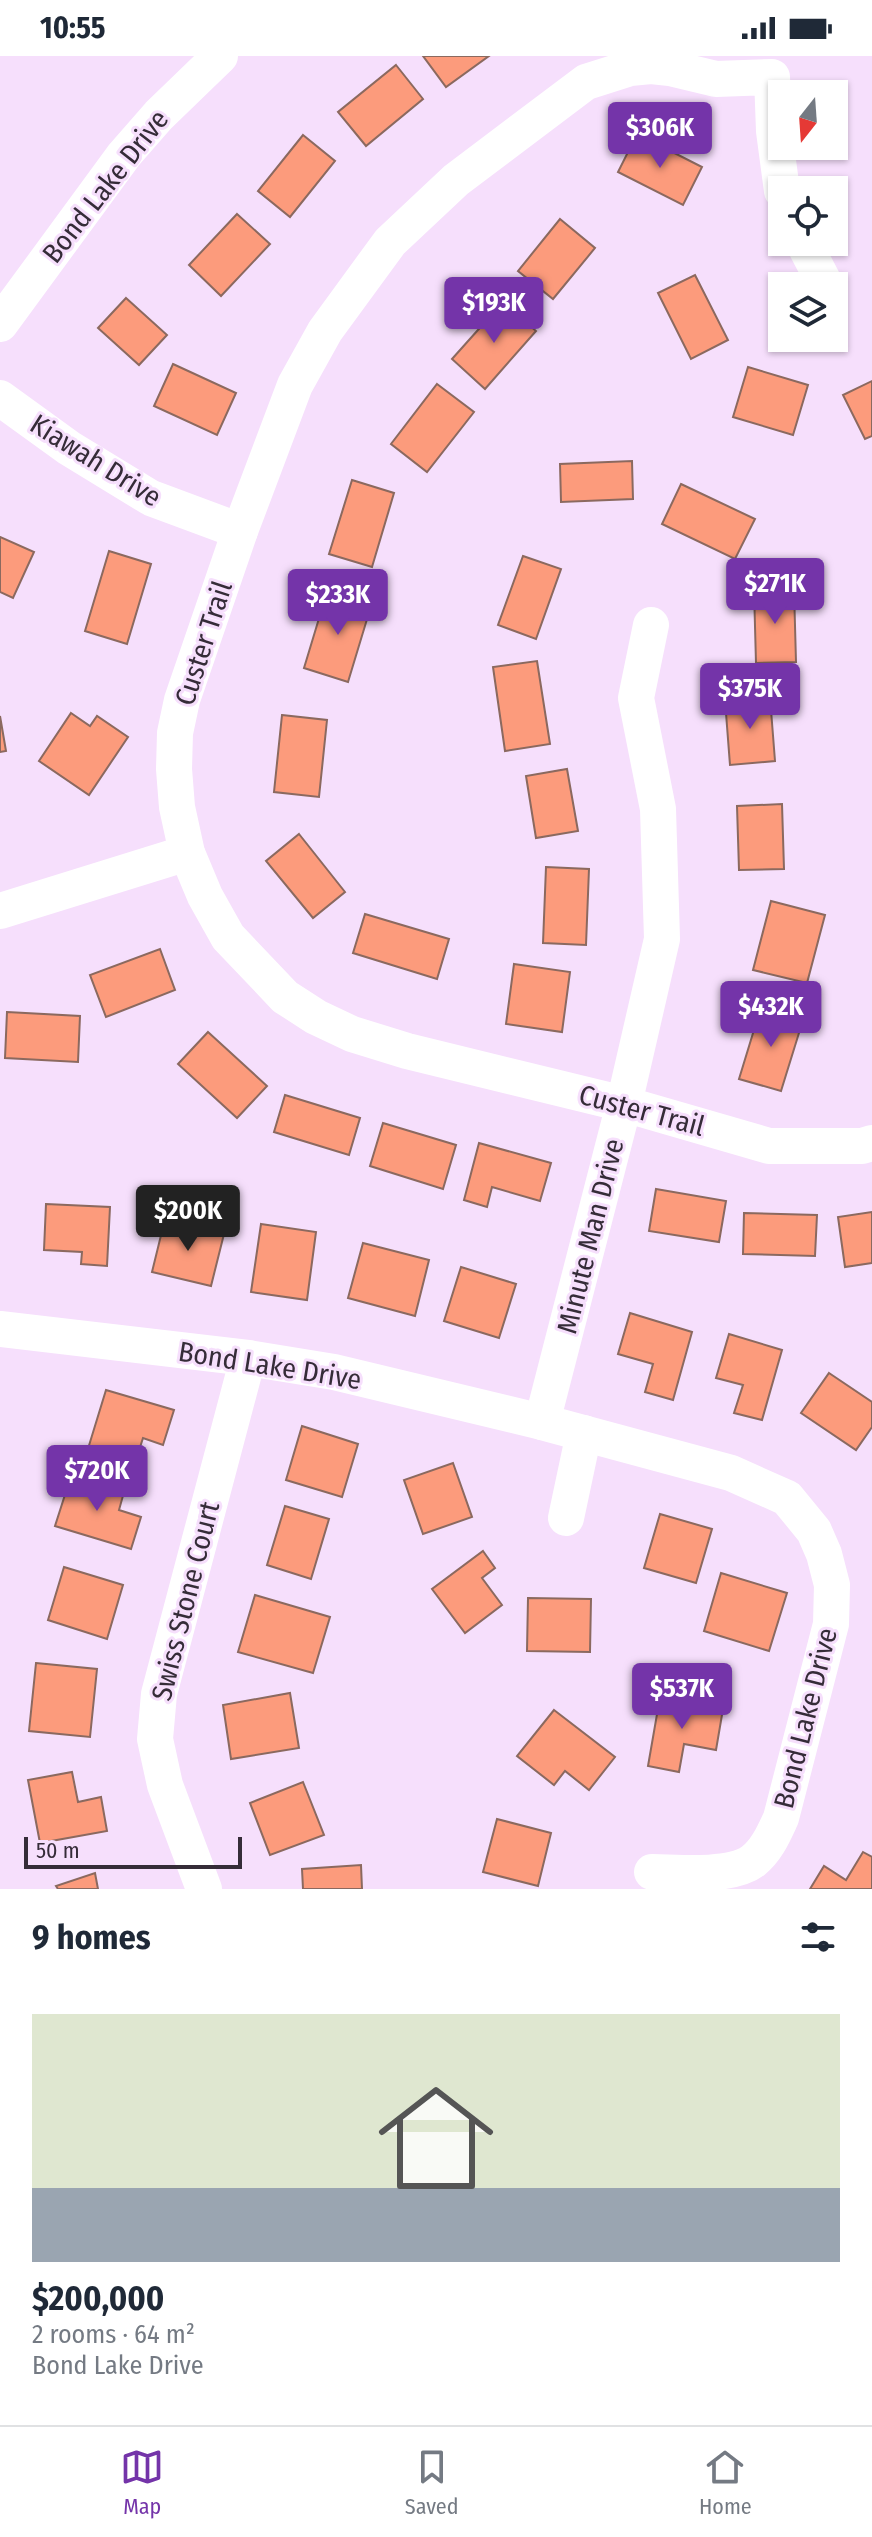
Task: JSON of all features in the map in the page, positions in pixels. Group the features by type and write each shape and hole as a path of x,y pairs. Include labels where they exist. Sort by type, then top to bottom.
{"street":[{"name":"Bond Lake Drive","path":"0,324 124,155 159,115 220,56"},
{"name":"Custer Trail","path":"780,176 772,77 716,79 651,66 619,70 586,82 456,180 410,222 373,262 325,331 295,385 240,531 182,700 175,733 175,782 187,853 205,896 228,937 285,997 316,1017 352,1034 407,1051 624,1104 769,1146 862,1146 872,1143"},
{"name":"Kiawah Drive","path":"0,398 69,448 151,498 240,531"},
{"name":"Minute Man Drive","path":"542,1422 624,1104 662,939 658,809 636,698 651,625"},
{"path":"0,911 187,853"},
{"name":"Bond Lake Drive","path":"0,1329 248,1358 334,1372 542,1422 731,1473 787,1498 814,1531 832,1585 831,1624 781,1818 767,1846 751,1863 710,1873 652,1872"},
{"name":"Swiss Stone Court","path":"204,1889 165,1785 155,1739 159,1694 248,1358"},
{"path":"566,1518 584,1433"}],"building":[{"path":"423,56 489,56 446,87"},
{"path":"396,65 423,99 366,146 338,112"},
{"path":"637,134 702,167 683,205 618,172"},
{"path":"303,135 335,161 290,217 258,191"},
{"path":"237,214 270,244 221,296 189,265"},
{"path":"560,219 595,248 553,299 518,271"},
{"path":"695,275 728,340 691,359 658,293"},
{"path":"126,298 167,335 139,365 98,328"},
{"path":"503,302 536,331 485,389 452,359"},
{"path":"173,364 236,393 217,435 154,406"},
{"path":"748,367 808,385 793,435 733,417"},
{"path":"872,381 872,436 865,439 843,395"},
{"path":"437,384 474,412 427,472 391,444"},
{"path":"632,461 633,499 561,502 560,464"},
{"path":"352,480 394,493 372,567 329,554"},
{"path":"681,484 755,519 735,559 662,524"},
{"path":"0,537 34,552 13,598 0,592"},
{"path":"109,551 151,564 127,644 85,631"},
{"path":"523,556 561,569 536,639 498,625"},
{"path":"754,589 794,589 796,662 756,663"},
{"path":"327,592 371,606 348,682 304,668"},
{"path":"537,661 550,744 505,751 493,667"},
{"path":"770,697 775,761 730,765 725,700"},
{"path":"71,713 90,726 97,716 128,737 89,795 39,761"},
{"path":"282,715 327,720 319,797 274,792"},
{"path":"0,716 6,751 0,752"},
{"path":"567,769 578,831 536,838 526,776"},
{"path":"782,804 784,869 739,870 737,806"},
{"path":"299,834 345,892 313,918 266,861"},
{"path":"546,867 589,869 586,945 543,943"},
{"path":"771,901 825,915 807,983 753,970"},
{"path":"365,914 449,939 437,979 353,953"},
{"path":"160,949 175,990 106,1017 90,975"},
{"path":"514,964 570,972 562,1032 506,1024"},
{"path":"761,1007 803,1020 781,1091 739,1079"},
{"path":"7,1012 80,1016 78,1062 5,1058"},
{"path":"208,1032 267,1086 237,1118 178,1064"},
{"path":"285,1095 360,1118 349,1155 274,1132"},
{"path":"383,1123 456,1145 443,1189 370,1166"},
{"path":"479,1143 551,1163 540,1201 492,1187 487,1207 464,1200"},
{"path":"656,1189 726,1201 719,1242 649,1231"},
{"path":"46,1204 110,1207 107,1266 81,1264 82,1252 44,1250"},
{"path":"872,1212 872,1263 845,1267 838,1217"},
{"path":"744,1213 817,1215 815,1256 743,1254"},
{"path":"165,1219 224,1234 211,1286 152,1272"},
{"path":"261,1224 316,1232 307,1300 251,1292"},
{"path":"363,1243 429,1260 415,1316 348,1298"},
{"path":"461,1267 516,1284 499,1338 444,1321"},
{"path":"630,1313 692,1332 673,1400 645,1392 653,1364 618,1354"},
{"path":"729,1334 782,1350 762,1420 734,1413 743,1385 716,1378"},
{"path":"829,1373 872,1402 872,1427 856,1450 801,1413"},
{"path":"106,1390 174,1410 163,1445 143,1438 134,1466 87,1452"},
{"path":"302,1426 358,1444 342,1497 286,1480"},
{"path":"453,1463 472,1517 423,1534 404,1480"},
{"path":"71,1476 124,1492 119,1510 141,1517 131,1549 55,1526"},
{"path":"285,1506 329,1519 311,1579 267,1565"},
{"path":"660,1514 712,1529 696,1583 644,1568"},
{"path":"483,1551 495,1568 482,1578 502,1605 465,1633 432,1589"},
{"path":"64,1567 123,1585 107,1639 48,1620"},
{"path":"721,1573 787,1593 769,1651 704,1631"},
{"path":"255,1595 330,1617 313,1673 238,1652"},
{"path":"528,1598 591,1599 590,1652 527,1651"},
{"path":"36,1663 97,1669 90,1737 29,1731"},
{"path":"290,1693 299,1748 231,1759 223,1705"},
{"path":"660,1697 723,1709 716,1750 684,1744 679,1772 648,1766"},
{"path":"554,1710 615,1757 589,1790 565,1771 554,1785 517,1756"},
{"path":"72,1772 78,1802 101,1797 107,1831 40,1843 28,1780"},
{"path":"303,1782 324,1835 270,1855 250,1803"},
{"path":"497,1819 551,1833 538,1886 483,1872"},
{"path":"863,1852 872,1857 872,1889 810,1889 824,1866 846,1880"},
{"path":"361,1865 362,1889 303,1889 302,1869"},
{"path":"95,1873 98,1889 58,1889 56,1886"}]}
